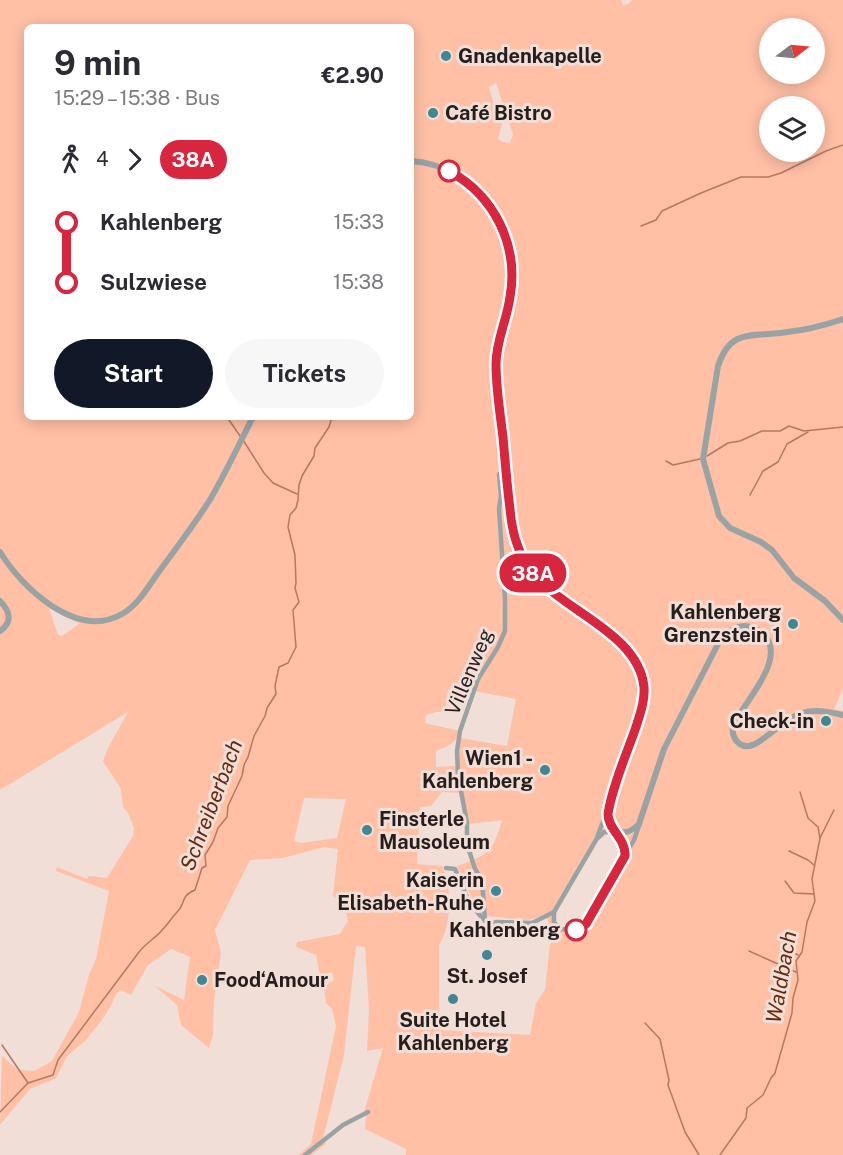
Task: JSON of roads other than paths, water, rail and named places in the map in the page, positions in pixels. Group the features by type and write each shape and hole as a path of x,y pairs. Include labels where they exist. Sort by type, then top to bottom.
{"street":[{"path":"414,162 449,171 474,188 497,216 507,238 512,282 496,362 512,529 519,549 528,567 545,586 624,646 641,674 644,691 641,708 610,803 596,840 554,912 553,920 556,925 568,931"},
{"path":"843,319 790,332 746,334 730,344 718,366 703,458 711,492 719,516 725,524 772,550 794,578 825,602 843,620"},
{"path":"0,552 14,572 39,596 61,611 89,621 107,620 127,611 138,601 208,503 251,420"},
{"name":"Villenweg","path":"485,921 482,880 475,869 467,844 467,824 458,775 457,751 460,731 479,676 498,647 505,631 499,474 506,473"},
{"path":"0,602 7,608 9,617 7,626 0,630"},
{"path":"446,868 455,869 469,902 490,925 491,931 509,934 538,929 568,931 576,930 586,924 634,840 653,775 664,749 719,642 731,630 745,626 755,628 767,638 772,651 769,666 733,726 733,736 739,744 746,746 755,744 789,719 805,712 824,711 843,715"},
{"path":"610,803 608,820 624,844 625,856"},
{"path":"596,840 604,832 632,830 641,820"},
{"path":"490,925 496,922 532,923 554,912"},
{"path":"305,1155 347,1122 368,1112"}],"waterway":[{"path":"641,226 656,220 662,211 701,193 741,177 768,177 781,173 843,145"},
{"path":"229,420 240,436"},
{"name":"Schreiberbach","path":"0,1112 28,1083 53,1075 58,1060 139,952 167,924 180,908 185,897 195,890 202,868 206,866 205,855 218,828 227,817 228,806 242,776 254,736 276,694 275,686 279,667 288,663 296,647 293,610 299,602 295,588 295,555 288,527 290,515 296,508 302,476 331,420"},
{"path":"707,456 728,443 740,441 762,431 780,431 789,426 804,431 843,427"},
{"path":"750,495 763,471 778,462 787,444 808,432"},
{"path":"243,440 273,483 297,494"},
{"path":"666,461 673,465 700,459"},
{"name":"Waldbach","path":"720,1155 746,1118 747,1108 763,1095 775,1073 792,1013 798,980 796,961 802,952 807,922 815,901 812,879 820,838 818,827 808,818 800,792"},
{"path":"820,838 834,810"},
{"path":"789,851 814,865"},
{"path":"785,881 794,893 814,894"},
{"path":"781,946 798,955"},
{"path":"749,951 796,972"},
{"path":"645,1023 660,1039 669,1080 668,1085 685,1132 699,1155"},
{"path":"2,1045 28,1083"}],"place":[{"name":"Gnadenkapelle","path":"446,56"},
{"name":"Café Bistro","path":"433,113"},
{"name":"Kahlenberg Grenzstein 1","path":"793,624"},
{"name":"Check-in","path":"826,721"},
{"name":"Wien1 - Kahlenberg","path":"545,770"},
{"name":"Finsterle Mausoleum","path":"367,830"},
{"name":"Kaiserin Elisabeth-Ruhe","path":"496,891"},
{"name":"Kahlenberg","path":"576,930"},
{"name":"St. Josef","path":"487,955"},
{"name":"Food‘Amour","path":"202,980"},
{"name":"Suite Hotel Kahlenberg","path":"453,999"}]}
